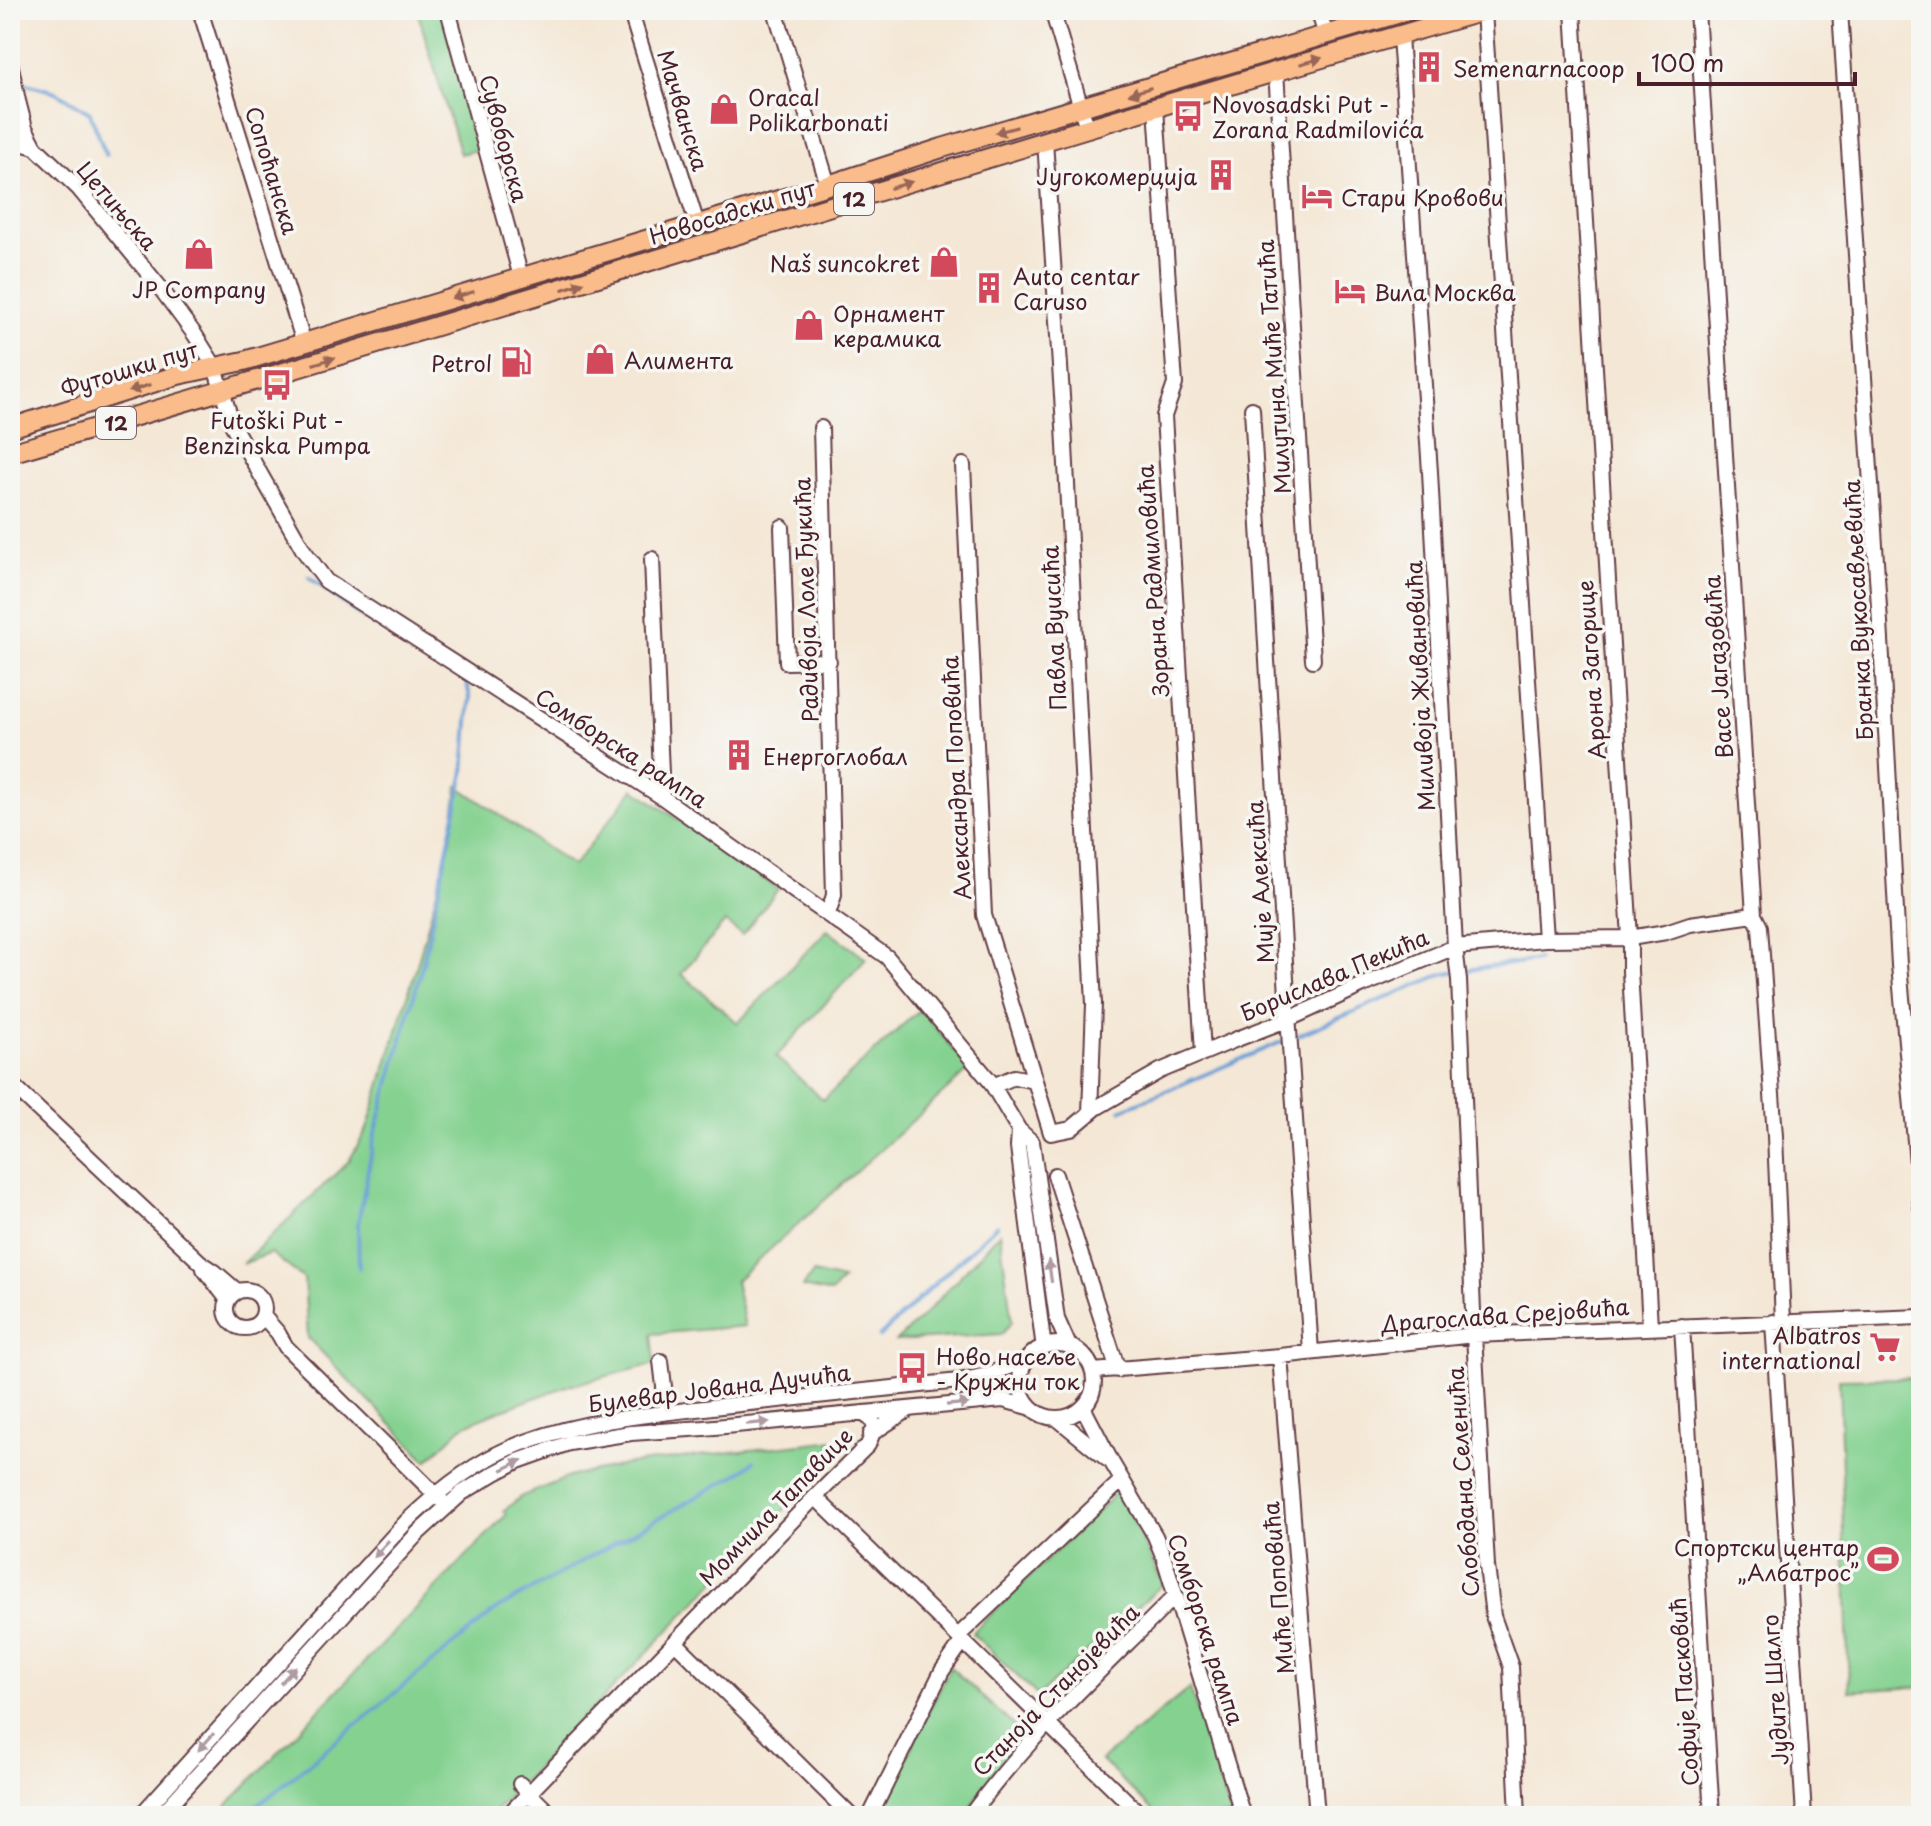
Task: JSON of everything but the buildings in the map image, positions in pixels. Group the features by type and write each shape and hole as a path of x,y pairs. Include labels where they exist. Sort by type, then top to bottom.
{"main road":[{"name":"Новосадски пут","path":"215,367 244,361 942,148 1326,35 1377,14 1410,10"},
{"name":"Новосадски пут","path":"222,392 1485,10"},
{"name":"Футошки пут","path":"10,428 178,375 215,367"},
{"name":"12","path":"10,453 222,392"}],"street":[{"name":"Сопоћанска","path":"200,10 304,343"},
{"name":"Сувоборска","path":"448,10 521,277"},
{"name":"Мачванска","path":"630,10 697,224"},
{"path":"775,10 828,185"},
{"path":"1052,10 1087,128"},
{"path":"1318,10 1326,35"},
{"path":"1485,10 1545,939"},
{"name":"Арона Загорице","path":"1573,10 1630,938 1650,1326"},
{"name":"Васе Јагазовића","path":"1697,10 1754,915 1760,927 1768,1033 1778,1321"},
{"name":"Бранка Вукосављевића","path":"1840,10 1899,965 1921,1207"},
{"name":"Миливоја Живановића","path":"1400,36 1431,488 1458,972 1474,1335"},
{"name":"Цетињска","path":"10,62 21,115 35,147 79,189 158,285 215,367 222,392"},
{"name":"Милутина Миће Татића","path":"1276,71 1313,660"},
{"name":"Зорана Радмиловића","path":"1156,108 1175,384 1164,416 1203,1053"},
{"path":"10,140 35,147"},
{"name":"Павла Вуисића","path":"1045,141 1064,426 1094,1004 1090,1113"},
{"name":"Сомборска рампа","path":"222,392 233,426 304,551 326,581 662,797 887,957 993,1086 1019,1130 1032,1142 1057,1319 1069,1346"},
{"name":"Мије Алексића","path":"1252,409 1311,1352"},
{"name":"Радивоја Лоле Ђукића","path":"821,428 834,895 828,914"},
{"name":"Александра Поповића","path":"963,465 984,915 1035,1081"},
{"path":"782,527 787,662 829,661"},
{"path":"652,559 662,797"},
{"name":"Борислава Пекића","path":"1035,1081 1051,1133 1071,1129 1090,1113 1160,1071 1203,1053 1289,1033 1361,986 1455,947 1545,939 1630,938 1690,924 1754,915"},
{"path":"993,1086 1014,1077 1035,1081"},
{"path":"10,1083 200,1262 215,1272 233,1296"},
{"name":"Сомборска рампа","path":"1019,1130 1018,1147 1043,1347"},
{"path":"1055,1175 1118,1370"},
{"path":"260,1320 245,1328 233,1324 227,1313 233,1296 244,1290 256,1293 263,1302 260,1320 271,1339 286,1347 446,1506"},
{"name":"Драгослава Срејовића","path":"1093,1371 1280,1356 1474,1335 1921,1317"},
{"name":"Јудите Шалго","path":"1778,1321 1804,1816"},
{"name":"Софије Пасковић","path":"1682,1326 1712,1816"},
{"name":"Слободана Селенића","path":"1474,1335 1487,1566 1493,1616 1511,1667 1518,1816"},
{"path":"1069,1346 1088,1361 1093,1371 1091,1396 1084,1406 1068,1417 1047,1417 1029,1407 1020,1389 1022,1369 1034,1352 1043,1347 1069,1346"},
{"name":"Миће Поповића","path":"1280,1356 1317,1816"},
{"name":"Булевар Јована Дучића","path":"140,1816 407,1521 436,1494 480,1463 526,1442 602,1421 959,1381 987,1375 1027,1360"},
{"path":"661,1361 667,1412"},
{"name":"Булевар Јована Дучића","path":"160,1816 398,1554 446,1506 462,1493 518,1461 569,1443 631,1433 1003,1400 1029,1407"},
{"name":"Сомборска рампа","path":"1084,1406 1112,1463 1155,1536 1243,1816"},
{"name":"Момчила Тапавице","path":"507,1816 524,1789 675,1642 868,1445 871,1434 913,1408"},
{"path":"862,1413 871,1419 875,1427 871,1434"},
{"name":"Сомборска рампа","path":"1058,1419 1112,1463"},
{"path":"870,1816 960,1639 1122,1480"},
{"path":"815,1497 1142,1816"},
{"name":"Станоја Станојевића","path":"970,1816 1007,1768 1048,1724 1175,1596"},
{"path":"675,1642 851,1816"},
{"path":"524,1789 552,1816"}],"green space":[{"path":"417,10 443,10 481,149 460,154"},
{"path":"458,786 573,866 634,789 778,889 742,935 725,922 681,974 738,1023 827,930 866,959 776,1057 823,1100 920,1009 970,1069 735,1281 745,1326 652,1334 655,1364 567,1386 483,1417 462,1427 427,1461 308,1338 304,1279 271,1253 242,1264 349,1161 367,1129 451,839"},
{"path":"1000,1233 1012,1322 1002,1334 896,1341 927,1312"},
{"path":"813,1273 843,1280 831,1293 802,1287"},
{"name":"Спортски центар „Албатрос”","path":"1917,1378 1921,1432 1921,1687 1849,1691 1839,1379"},
{"path":"853,1438 490,1816 217,1816 506,1515 503,1511 522,1496 572,1476 629,1464"},
{"path":"1119,1490 1163,1584 1038,1696 972,1633"},
{"path":"950,1667 1027,1738 963,1816 880,1816 913,1744"},
{"path":"1190,1688 1231,1816 1158,1816 1101,1760"}],"waterway":[{"path":"27,84 56,92 90,113 106,155"},
{"path":"309,577 355,612 453,671"},
{"path":"359,1268 358,1223 375,1134 423,963 464,772 470,697 463,677"},
{"path":"1294,1037 1445,973 1538,960"},
{"path":"1121,1110 1286,1040"},
{"path":"879,1337 997,1225"},
{"path":"240,1816 266,1799 497,1609 741,1472 754,1461"}],"place":[{"name":"Semenarnacoop","path":"1429,67"},
{"name":"Oracal Polikarbonati","path":"724,109"},
{"name":"Novosadski Put - Zorana Radmilovića","path":"1188,116"},
{"name":"Југокомерција","path":"1221,175"},
{"name":"Стари Кровови","path":"1317,196"},
{"name":"JP Company","path":"199,254"},
{"name":"Naš suncokret","path":"944,262"},
{"name":"Auto centar Caruso","path":"989,288"},
{"name":"Вила Москва","path":"1350,291"},
{"name":"Орнамент керамика","path":"809,325"},
{"name":"Алимента","path":"600,359"},
{"name":"Petrol","path":"516,362"},
{"name":"Futoški Put - Benzinska Pumpa","path":"277,385"},
{"name":"Енергоглобал","path":"739,755"},
{"name":"Albatros international","path":"1885,1347"},
{"name":"Ново насеље - Кружни ток","path":"912,1368"},
{"name":"Спортски центар „Албатрос”","path":"1883,1559"}]}
